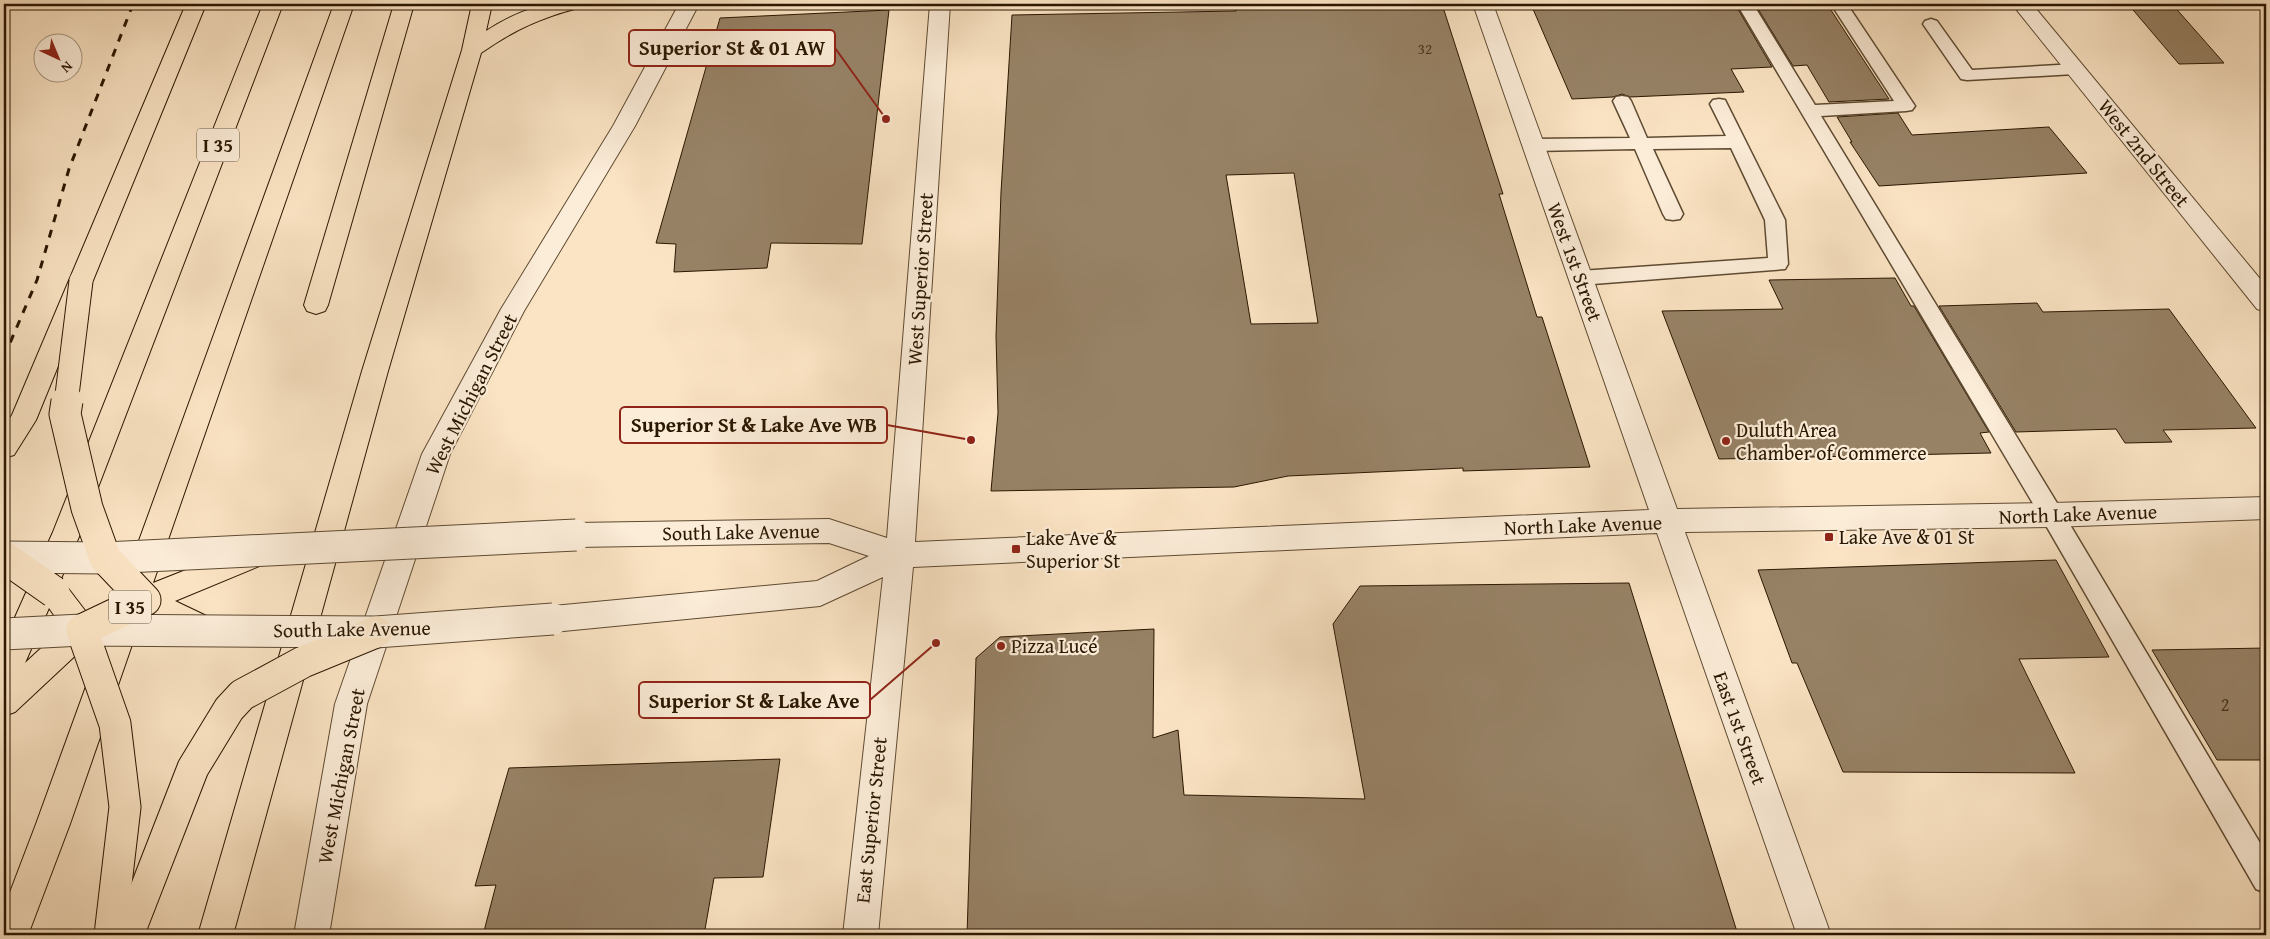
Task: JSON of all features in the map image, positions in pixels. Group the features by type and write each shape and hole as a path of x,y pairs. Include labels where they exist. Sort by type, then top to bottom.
{"highway":[{"name":"I 35","path":"4,676 71,523 273,4"},
{"name":"I 35","path":"11,935 59,806 344,4"},
{"path":"316,306 404,4"},
{"path":"215,935 378,362 472,50 482,4"},
{"path":"472,50 505,26 525,16 549,8 571,4"},
{"path":"4,447 23,420 194,9"},
{"path":"81,281 65,414 87,508 105,558 144,600 208,631"},
{"path":"4,702 82,630 144,600 265,550"},
{"path":"4,557 54,592 82,630 116,724 125,807 110,935"},
{"path":"128,935 193,768 229,708 242,695 303,662 376,632"}],"street":[{"name":"West Michigan Street","path":"311,935 351,704 436,454 513,310 624,126 689,4"},
{"name":"West Superior Street","path":"900,555 940,4"},
{"name":"West 1st Street","path":"1483,4 1666,521"},
{"name":"West 2nd Street","path":"2022,4 2266,303"},
{"name":"North Lake Avenue","path":"900,555 1666,521 2052,515 2266,508"},
{"name":"East 1st Street","path":"1666,521 1814,935"},
{"name":"South Lake Avenue","path":"4,557 105,558 576,535 828,531 900,555"},
{"name":"South Lake Avenue","path":"4,634 82,630 376,632 553,619 820,593 900,555"},
{"name":"East Superior Street","path":"860,935 900,555"}],"lane":[{"path":"1745,4 2052,515 2266,879"},
{"path":"1809,111 1906,106 1839,4"},
{"path":"1931,24 1967,75 2075,69"},
{"path":"1622,101 1673,214"},
{"path":"1580,278 1778,264 1775,220 1719,104"},
{"path":"1533,145 1738,142"}],"building":[{"path":"1442,4 1503,194 1499,194 1537,317 1542,317 1590,467 1463,471 1463,468 1288,476 1234,487 991,491 998,413 996,336 1001,192 1012,15 1236,11 1235,7","holes":["1294,173 1318,323 1251,324 1226,175"]},
{"path":"1659,4 1735,4 1772,67 1731,69 1744,92 1630,97 1622,94 1613,97 1572,99 1533,9"},
{"path":"1755,4 1827,4 1889,99 1829,102 1807,65 1793,66"},
{"path":"2128,4 2172,4 2224,63 2179,64"},
{"path":"889,10 862,244 771,243 767,268 674,272 676,244 656,243 720,18"},
{"path":"1898,113 1912,135 2049,127 2087,173 1879,186 1850,142 1852,142 1837,117"},
{"path":"1895,278 1911,306 1914,306 1989,432 1980,433 1991,453 1719,459 1662,311 1783,309 1769,280"},
{"path":"2037,303 2043,312 2169,309 2256,428 2163,430 2172,442 2125,443 2116,429 2016,432 1939,306"},
{"path":"2056,560 2109,657 2019,659 2075,773 1843,772 1797,663 1792,663 1758,570"},
{"path":"1629,583 1738,935 967,935 976,658 1000,637 1154,629 1153,738 1178,730 1184,795 1365,799 1333,624 1360,586"},
{"path":"2266,648 2266,760 2217,760 2152,650"},
{"path":"780,759 763,877 714,878 704,935 483,935 496,885 475,886 509,768"}],"railway":[{"path":"4,357 37,280 69,169 133,4"}],"place":[{"name":"Superior St & 01 AW","path":"886,119"},
{"name":"Superior St & Lake Ave WB","path":"971,440"},
{"name":"Duluth Area Chamber of Commerce","path":"1726,441"},
{"name":"Lake Ave & 01 St","path":"1829,537"},
{"name":"Lake Ave & Superior St","path":"1016,549"},
{"name":"Superior St & Lake Ave","path":"936,643"},
{"name":"Pizza Lucé","path":"1001,646"}]}
